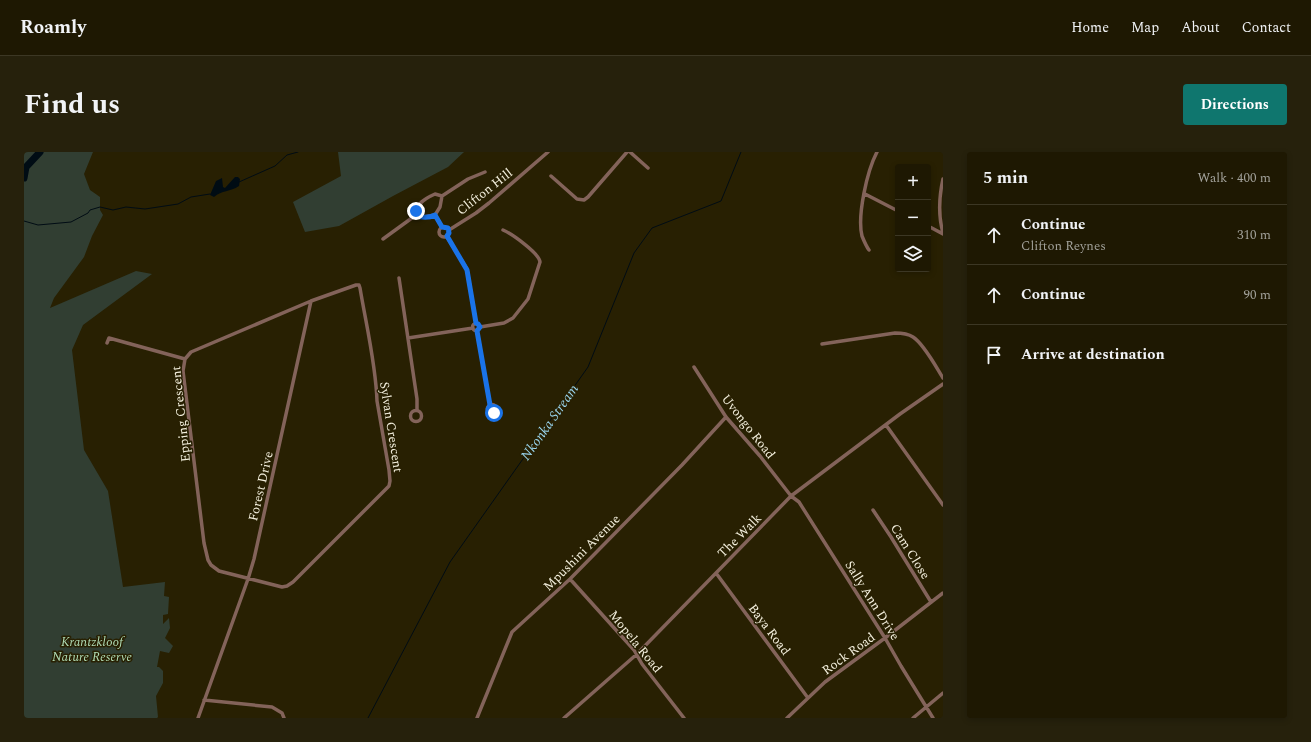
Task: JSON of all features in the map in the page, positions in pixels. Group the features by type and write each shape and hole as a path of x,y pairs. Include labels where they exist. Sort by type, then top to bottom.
{"street":[{"name":"Clifton Hill","path":"449,230 489,203 548,152"},
{"path":"551,176 578,199 584,200 627,152"},
{"path":"630,152 648,168"},
{"path":"868,250 862,236 861,218 872,162 877,152"},
{"path":"416,215 423,217 435,215 440,207 442,196 468,179 485,172"},
{"path":"943,179 940,194 940,214 943,234"},
{"path":"383,239 416,215 416,211 422,202 435,194 442,196"},
{"path":"865,194 895,209"},
{"path":"435,215 442,227 449,230 447,236"},
{"path":"442,227 440,230 440,235 443,237 447,236"},
{"path":"931,228 943,234"},
{"path":"477,331 480,327 504,323 513,318 528,299 540,262 538,257 531,250 510,233 503,230"},
{"path":"447,236 467,270 476,323 480,327"},
{"path":"399,278 417,399 417,410"},
{"name":"Sylvan Crescent","path":"248,579 282,587 287,586 293,582 389,486 389,470 359,285 311,301"},
{"name":"Epping Crescent","path":"248,579 219,571 211,565 206,555 183,371 185,359 192,352 311,301"},
{"name":"Forest Drive","path":"198,718 248,579 274,472 311,301"},
{"path":"473,328 473,325 476,323"},
{"path":"408,338 473,328 477,331 490,405"},
{"path":"822,344 903,333 916,340 929,356 943,378"},
{"path":"107,343 109,338 185,359"},
{"name":"Uvongo Road","path":"694,367 726,417 760,456 791,496"},
{"name":"The Walk","path":"564,718 637,654 791,496 943,384"},
{"name":"Mpushini Avenue","path":"477,718 512,632 570,579 682,465 726,417"},
{"path":"886,425 943,505"},
{"name":"Sally Ann Drive","path":"791,496 799,502 885,638 933,718"},
{"name":"Cam Close","path":"873,510 931,602"},
{"name":"Baya Road","path":"716,572 808,698"},
{"name":"Mopela Road","path":"570,579 637,654 642,664 684,718"},
{"name":"Rock Road","path":"787,718 831,677 943,593"},
{"path":"912,718 943,693"},
{"path":"204,700 272,707 282,713 284,718"},
{"path":"677,718 682,714"}],"green space":[{"name":"Krantzkloof Nature Reserve","path":"24,152 93,152 84,174 90,190 100,197 100,210 103,215 92,236 84,257 54,298 50,308 136,271 152,274 83,325 72,350 84,450 108,491 123,587 165,582 164,596 169,597 168,614 163,615 163,624 169,618 170,628 165,638 173,646 169,653 160,651 157,667 163,671 163,683 156,696 157,718 24,718"},
{"path":"338,152 464,152 448,167 339,226 305,232 293,202 341,176"}],"shaded area":[{"path":"235,177 240,179 239,186 220,193 214,197 210,195 216,181 222,178 223,187 225,188"}],"waterway":[{"path":"24,178 26,167 40,152"},
{"path":"239,182 275,166 287,155 298,152"},
{"name":"Nkonka Stream","path":"368,718 450,562 588,367 634,253 652,228 721,201 741,152"},
{"path":"24,221 38,225 71,222 88,213 90,210 100,207 113,210 126,207 145,209 178,204 191,197 210,194"}],"route":[{"path":"416,211 416,215 419,217 435,215 442,227 448,228 449,234 447,236 467,270 476,323 480,326 477,331 490,405 488,411 490,413 494,413"}]}
